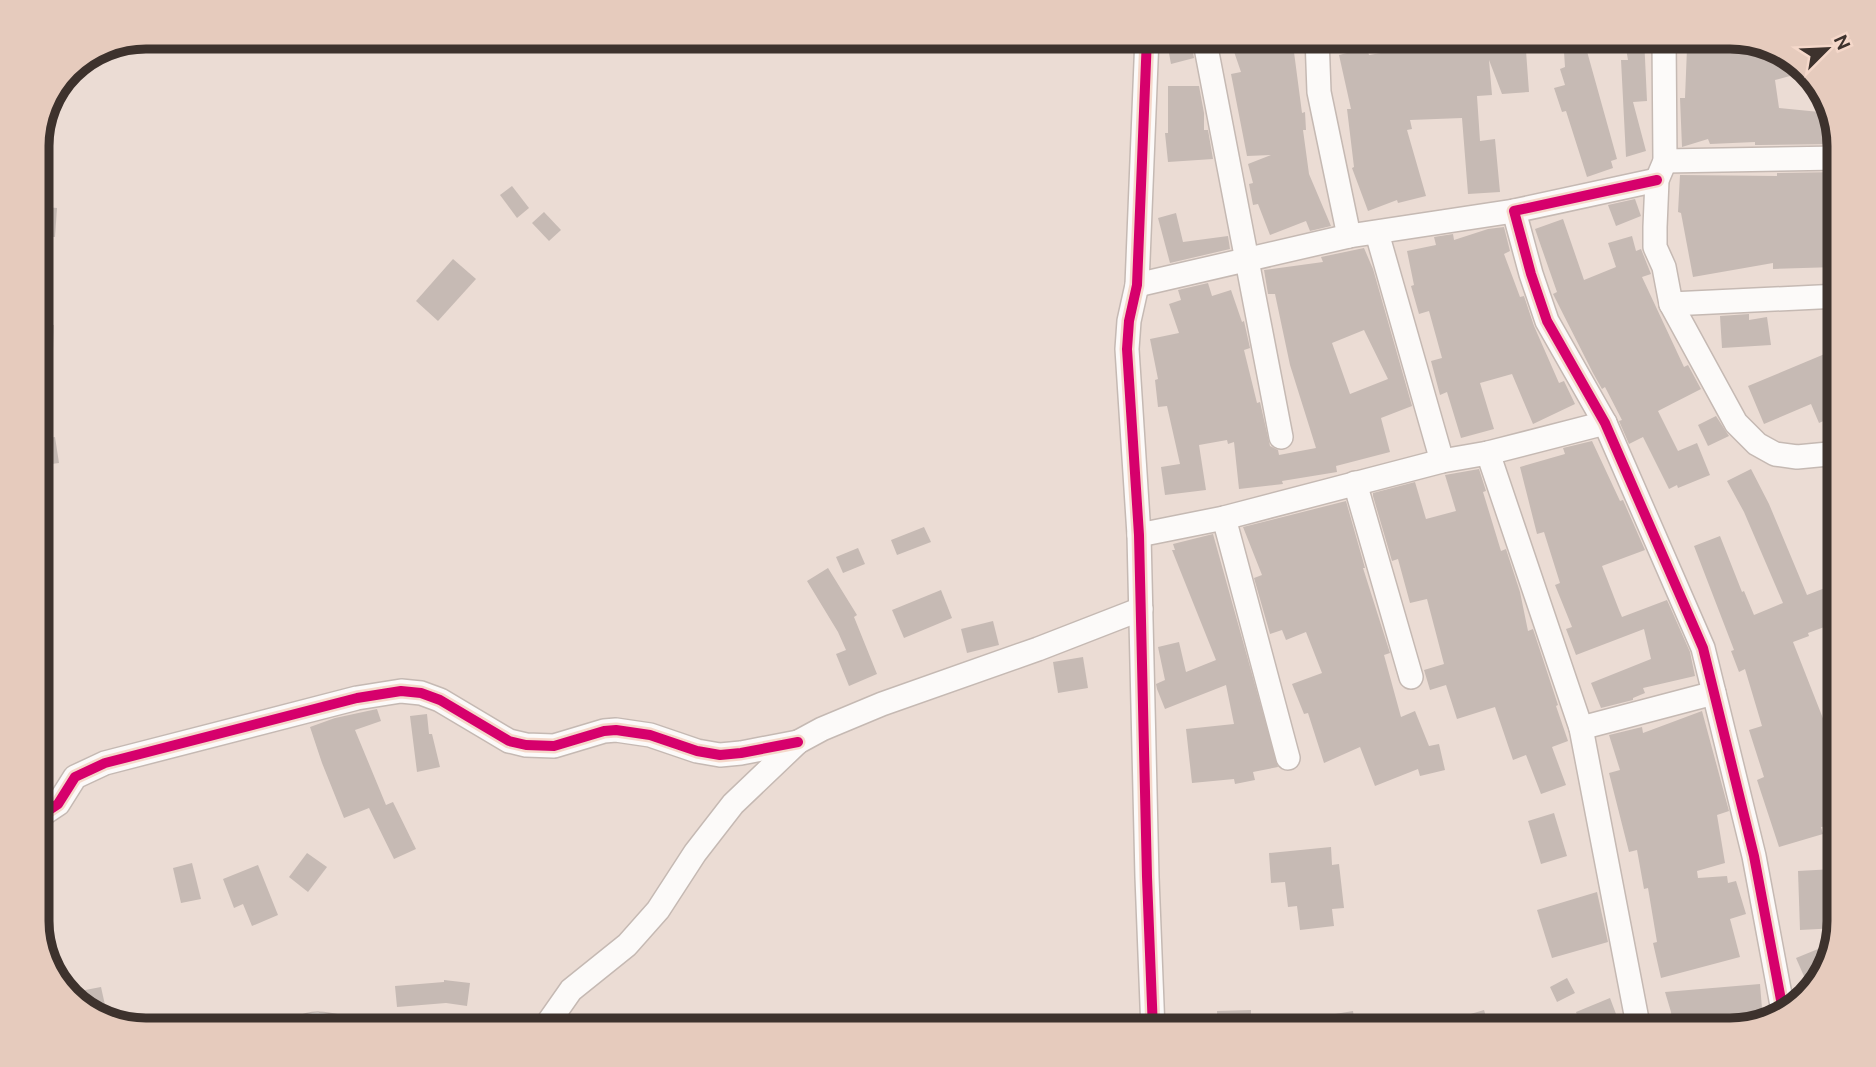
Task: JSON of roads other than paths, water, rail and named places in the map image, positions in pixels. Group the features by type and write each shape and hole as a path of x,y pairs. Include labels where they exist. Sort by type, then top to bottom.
{"street":[{"path":"1147,49 1137,285 1129,321 1127,349 1139,535 1153,1018"},
{"path":"1206,49 1281,437"},
{"path":"1317,49 1319,92 1349,236"},
{"path":"1664,49 1661,171 1655,247 1664,267 1671,304 1736,423 1757,444 1775,454 1797,457 1827,454"},
{"path":"1137,285 1349,236 1514,211 1661,171 1827,159"},
{"path":"1514,211 1547,321 1605,423 1703,648 1754,856 1782,1003"},
{"path":"1377,233 1442,461"},
{"path":"1671,304 1827,297"},
{"path":"1139,535 1224,518 1442,461 1488,453 1605,423"},
{"path":"1488,453 1581,728 1637,1018"},
{"path":"1355,483 1411,677"},
{"path":"1224,518 1288,758"},
{"path":"552,1018 572,990 626,945 658,910 695,853 733,804 799,742 822,729 882,704 1141,609"},
{"path":"49,810 58,804 75,776 105,763 357,698 401,691 421,693 440,700 509,741 526,745 561,745 615,730 650,735 697,751 720,755 799,742"},
{"path":"1581,728 1714,693"}]}
